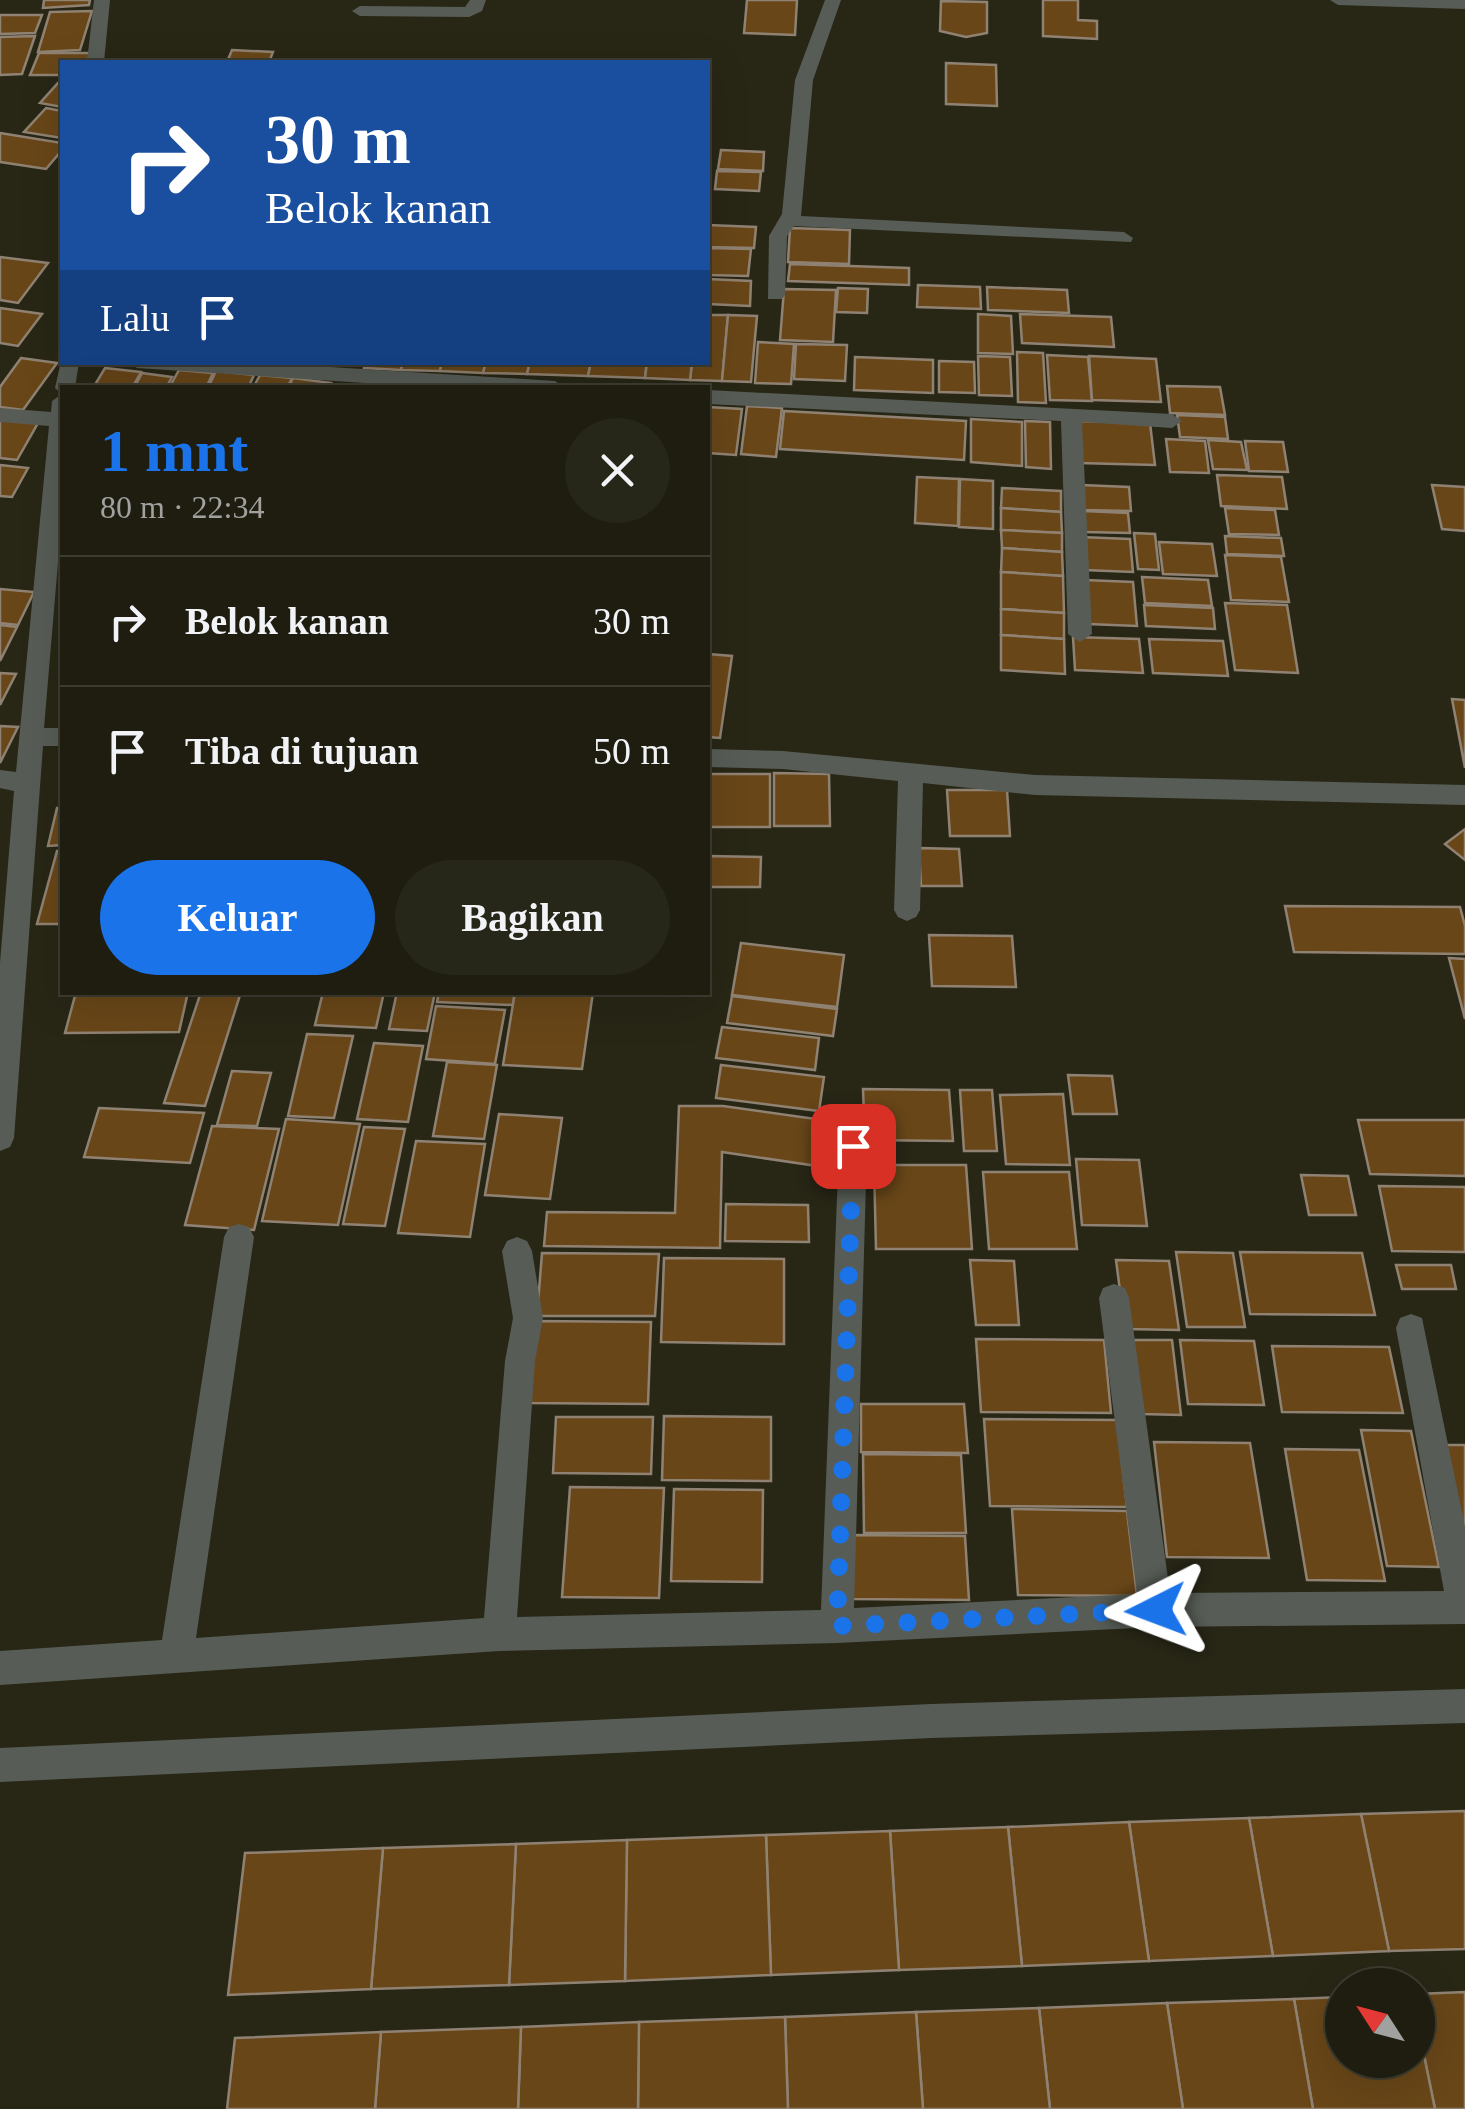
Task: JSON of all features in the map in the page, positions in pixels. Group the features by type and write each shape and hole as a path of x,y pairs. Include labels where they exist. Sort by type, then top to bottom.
{"street":[{"path":"96,60 102,0"},
{"path":"360,11 468,12 478,0"},
{"path":"776,295 778,236 790,216 804,80 833,0"},
{"path":"1338,0 1465,4"},
{"path":"790,216 796,222 814,224 1124,238"},
{"path":"184,365 507,385"},
{"path":"710,396 1172,421"},
{"path":"0,415 60,410"},
{"path":"1071,416 1080,634"},
{"path":"0,1138 27,783 60,443"},
{"path":"34,737 60,737"},
{"path":"710,758 783,760 1035,785 1465,795"},
{"path":"908,910 911,773"},
{"path":"0,780 27,783"},
{"path":"837,1626 853,1146"},
{"path":"176,1656 240,1237"},
{"path":"499,1634 520,1361 528,1318 516,1250"},
{"path":"1114,1298 1156,1610"},
{"path":"0,1668 499,1634 837,1626 1156,1610 1465,1607 1411,1328"},
{"path":"0,1765 911,1722 1465,1706"}],"building":[{"path":"44,0 90,0 89,5 43,8"},
{"path":"747,0 797,0 795,35 744,33"},
{"path":"1043,0 1078,0 1078,20 1097,21 1097,39 1043,36"},
{"path":"941,1 987,2 987,33 966,37 940,31"},
{"path":"92,11 80,50 38,52 50,12"},
{"path":"0,15 42,15 35,33 0,34"},
{"path":"35,36 22,74 0,75 0,37"},
{"path":"232,50 273,52 270,60 228,60"},
{"path":"39,53 91,53 88,60 60,60 60,75 30,75"},
{"path":"946,63 996,65 997,106 946,104"},
{"path":"58,83 60,84 60,107 40,103"},
{"path":"46,108 60,111 60,138 24,132"},
{"path":"0,133 60,143 60,152 46,169 0,162"},
{"path":"721,150 764,152 763,171 718,169"},
{"path":"717,171 761,172 759,191 715,189"},
{"path":"710,225 756,227 754,248 710,247"},
{"path":"790,228 850,230 849,264 788,262"},
{"path":"710,248 751,249 748,276 710,275"},
{"path":"0,257 48,263 18,303 0,300"},
{"path":"790,264 909,268 909,285 788,281"},
{"path":"710,279 751,281 750,306 710,304"},
{"path":"918,285 980,287 981,309 917,307"},
{"path":"987,287 1067,290 1069,313 988,310"},
{"path":"838,288 868,289 867,313 836,312"},
{"path":"784,289 836,290 833,342 780,340"},
{"path":"0,308 42,314 18,346 0,343"},
{"path":"978,314 1011,316 1013,354 978,353"},
{"path":"1020,314 1111,317 1114,347 1022,343"},
{"path":"710,315 728,315 722,381 690,380 692,365 710,365"},
{"path":"728,315 757,316 751,382 722,381"},
{"path":"758,342 794,344 791,384 755,383"},
{"path":"796,344 847,345 845,381 794,379"},
{"path":"1017,352 1043,353 1046,403 1018,402"},
{"path":"1047,355 1088,357 1092,401 1050,400"},
{"path":"978,356 1010,357 1012,396 979,395"},
{"path":"1089,356 1156,359 1161,402 1092,400"},
{"path":"855,357 933,360 933,393 854,390"},
{"path":"21,358 57,363 23,410 0,407 0,387"},
{"path":"939,361 974,362 975,393 939,392"},
{"path":"364,365 402,365 401,370 364,368"},
{"path":"402,365 441,365 440,371 401,370"},
{"path":"441,365 485,365 483,373 440,371"},
{"path":"485,365 529,365 527,374 483,373"},
{"path":"529,365 590,365 588,376 527,374"},
{"path":"590,365 647,365 645,378 588,376"},
{"path":"647,365 692,365 690,380 645,378"},
{"path":"105,368 141,372 134,385 95,385"},
{"path":"179,370 213,373 207,385 171,385"},
{"path":"216,371 254,375 249,385 209,385"},
{"path":"142,373 172,377 168,385 136,385"},
{"path":"260,375 292,378 288,385 255,385"},
{"path":"293,378 331,383 330,385 290,385"},
{"path":"1167,386 1220,387 1225,415 1170,413"},
{"path":"747,406 782,408 776,457 741,454"},
{"path":"710,407 742,409 736,455 710,453"},
{"path":"784,411 966,421 964,460 780,449"},
{"path":"1177,415 1225,417 1228,439 1180,437"},
{"path":"971,419 1022,422 1022,466 971,462"},
{"path":"0,420 38,423 17,460 0,458"},
{"path":"1025,421 1050,422 1051,469 1026,467"},
{"path":"1076,421 1150,423 1155,465 1079,463"},
{"path":"1166,439 1205,441 1209,473 1170,472"},
{"path":"1208,440 1241,442 1247,470 1213,469"},
{"path":"1245,441 1283,442 1288,472 1249,471"},
{"path":"0,465 28,468 12,497 0,496"},
{"path":"1217,475 1282,477 1287,509 1221,506"},
{"path":"917,477 959,479 958,526 915,523"},
{"path":"960,479 993,481 993,529 959,527"},
{"path":"1081,485 1129,487 1131,511 1083,510"},
{"path":"1432,485 1465,487 1465,531 1442,529"},
{"path":"1002,488 1061,491 1061,512 1001,508"},
{"path":"1001,508 1061,512 1062,533 1001,530"},
{"path":"1225,508 1275,510 1279,535 1229,534"},
{"path":"1084,511 1128,513 1130,533 1085,532"},
{"path":"1001,530 1062,533 1062,552 1002,548"},
{"path":"1134,533 1155,534 1159,570 1138,569"},
{"path":"1225,536 1281,538 1284,556 1227,554"},
{"path":"1080,537 1130,539 1133,572 1084,570"},
{"path":"1159,542 1212,544 1217,576 1163,574"},
{"path":"1002,548 1062,552 1063,576 1001,572"},
{"path":"1225,555 1281,557 1289,602 1231,600"},
{"path":"1001,572 1063,576 1064,613 1001,609"},
{"path":"1142,577 1208,580 1212,606 1145,603"},
{"path":"1085,580 1133,582 1137,626 1088,624"},
{"path":"0,589 34,592 18,625 0,623"},
{"path":"1225,603 1287,605 1298,673 1235,670"},
{"path":"1144,605 1213,608 1215,629 1146,626"},
{"path":"1001,609 1064,613 1064,639 1001,635"},
{"path":"0,625 17,627 0,661"},
{"path":"1001,635 1064,639 1065,674 1001,670"},
{"path":"1073,637 1139,639 1143,673 1075,670"},
{"path":"1149,639 1223,641 1228,676 1153,673"},
{"path":"710,654 732,656 720,738 710,737"},
{"path":"0,673 16,674 0,705"},
{"path":"1452,699 1465,700 1465,768"},
{"path":"0,726 18,727 0,763"},
{"path":"774,773 829,774 830,826 774,826"},
{"path":"710,774 770,774 770,827 710,827"},
{"path":"947,790 1007,790 1010,836 950,836"},
{"path":"57,808 60,808 60,845 48,846"},
{"path":"1465,829 1465,860 1445,844"},
{"path":"919,848 959,849 962,886 921,886"},
{"path":"57,851 60,851 60,924 37,924"},
{"path":"710,856 761,857 760,887 710,887"},
{"path":"1285,906 1460,907 1465,954 1294,952"},
{"path":"929,935 1012,936 1016,987 932,986"},
{"path":"741,943 844,955 837,1007 732,995"},
{"path":"1449,958 1465,959 1465,1019"},
{"path":"75,995 187,995 179,1032 65,1033"},
{"path":"200,995 240,995 205,1106 164,1103"},
{"path":"322,995 383,995 376,1028 315,1025"},
{"path":"396,995 434,995 427,1031 389,1029"},
{"path":"438,995 515,995 513,1005 437,1002"},
{"path":"515,995 593,995 582,1069 503,1065"},
{"path":"732,996 837,1009 833,1036 727,1023"},
{"path":"436,1006 505,1010 495,1064 426,1059"},
{"path":"722,1027 819,1038 815,1070 716,1058"},
{"path":"307,1034 353,1036 334,1118 288,1116"},
{"path":"374,1043 423,1046 408,1122 357,1119"},
{"path":"447,1062 497,1065 484,1139 433,1136"},
{"path":"721,1065 824,1077 819,1111 716,1098"},
{"path":"232,1071 271,1073 257,1126 217,1125"},
{"path":"1068,1075 1112,1076 1117,1114 1073,1114"},
{"path":"863,1089 949,1090 953,1141 865,1140"},
{"path":"960,1090 992,1090 997,1151 964,1151"},
{"path":"1063,1094 1070,1165 1006,1164 1000,1095"},
{"path":"679,1106 723,1106 830,1121 824,1167 722,1152 720,1248 544,1246 547,1212 675,1213"},
{"path":"99,1108 204,1113 190,1163 84,1157"},
{"path":"499,1114 562,1118 550,1199 485,1195"},
{"path":"286,1119 360,1124 338,1225 262,1221"},
{"path":"1358,1120 1465,1120 1465,1176 1370,1174"},
{"path":"212,1126 279,1129 254,1230 185,1225"},
{"path":"364,1127 405,1129 385,1226 343,1224"},
{"path":"416,1141 485,1144 470,1237 398,1233"},
{"path":"1076,1159 1139,1160 1147,1226 1082,1225"},
{"path":"874,1165 966,1165 972,1249 876,1249"},
{"path":"983,1172 1069,1172 1077,1249 989,1249"},
{"path":"1301,1175 1348,1176 1356,1215 1309,1215"},
{"path":"1379,1186 1465,1187 1465,1252 1392,1251"},
{"path":"726,1204 808,1205 809,1242 725,1241"},
{"path":"1176,1252 1233,1253 1245,1327 1187,1327"},
{"path":"1240,1252 1362,1253 1375,1315 1250,1314"},
{"path":"542,1253 659,1254 655,1316 537,1316"},
{"path":"664,1258 784,1259 784,1344 661,1342"},
{"path":"970,1260 1014,1261 1019,1325 976,1325"},
{"path":"1116,1260 1169,1261 1179,1330 1125,1329"},
{"path":"1396,1265 1451,1265 1456,1289 1402,1289"},
{"path":"534,1321 651,1322 648,1404 527,1403"},
{"path":"976,1339 1104,1340 1111,1413 981,1412"},
{"path":"1133,1340 1172,1340 1181,1415 1142,1414"},
{"path":"1180,1340 1254,1341 1264,1405 1188,1404"},
{"path":"1272,1346 1389,1347 1403,1413 1282,1412"},
{"path":"861,1404 964,1404 968,1453 861,1452"},
{"path":"664,1416 771,1417 771,1481 662,1480"},
{"path":"556,1417 653,1417 651,1474 553,1473"},
{"path":"984,1419 1117,1420 1127,1507 990,1506"},
{"path":"1361,1430 1411,1431 1439,1567 1387,1566"},
{"path":"1154,1442 1250,1443 1269,1558 1167,1557"},
{"path":"1442,1445 1465,1445 1465,1549"},
{"path":"1285,1449 1359,1450 1385,1581 1307,1580"},
{"path":"863,1454 961,1455 966,1533 864,1533"},
{"path":"570,1487 664,1488 659,1598 562,1597"},
{"path":"674,1489 763,1490 762,1582 671,1581"},
{"path":"1012,1509 1127,1511 1137,1596 1018,1595"},
{"path":"851,1535 965,1536 969,1600 852,1599"},
{"path":"1465,1811 1465,1949 1389,1951 1361,1814"},
{"path":"1361,1814 1389,1951 1273,1956 1249,1818"},
{"path":"1249,1818 1273,1956 1149,1961 1129,1822"},
{"path":"1129,1822 1149,1961 1022,1966 1008,1827"},
{"path":"1008,1827 1022,1966 899,1970 890,1831"},
{"path":"890,1831 899,1970 771,1975 766,1835"},
{"path":"766,1835 771,1975 625,1981 627,1840"},
{"path":"627,1840 625,1981 509,1985 516,1844"},
{"path":"516,1844 509,1985 371,1989 383,1848"},
{"path":"383,1848 371,1989 228,1995 245,1853"},
{"path":"1465,1992 1465,2109 1435,2109 1429,2078 1435,2078 1435,1993"},
{"path":"1325,1998 1325,2078 1429,2078 1435,2109 1313,2109 1294,1999"},
{"path":"1294,1999 1313,2109 1183,2109 1167,2003"},
{"path":"1167,2003 1183,2109 1050,2109 1039,2008"},
{"path":"1039,2008 1050,2109 923,2109 916,2012"},
{"path":"916,2012 923,2109 788,2109 785,2017"},
{"path":"785,2017 788,2109 638,2109 639,2022"},
{"path":"639,2022 638,2109 518,2109 521,2027"},
{"path":"521,2027 518,2109 375,2109 381,2032"},
{"path":"381,2032 375,2109 227,2109 235,2038"}],"route":[{"path":"853,1146 837,1626 1156,1610"}]}
